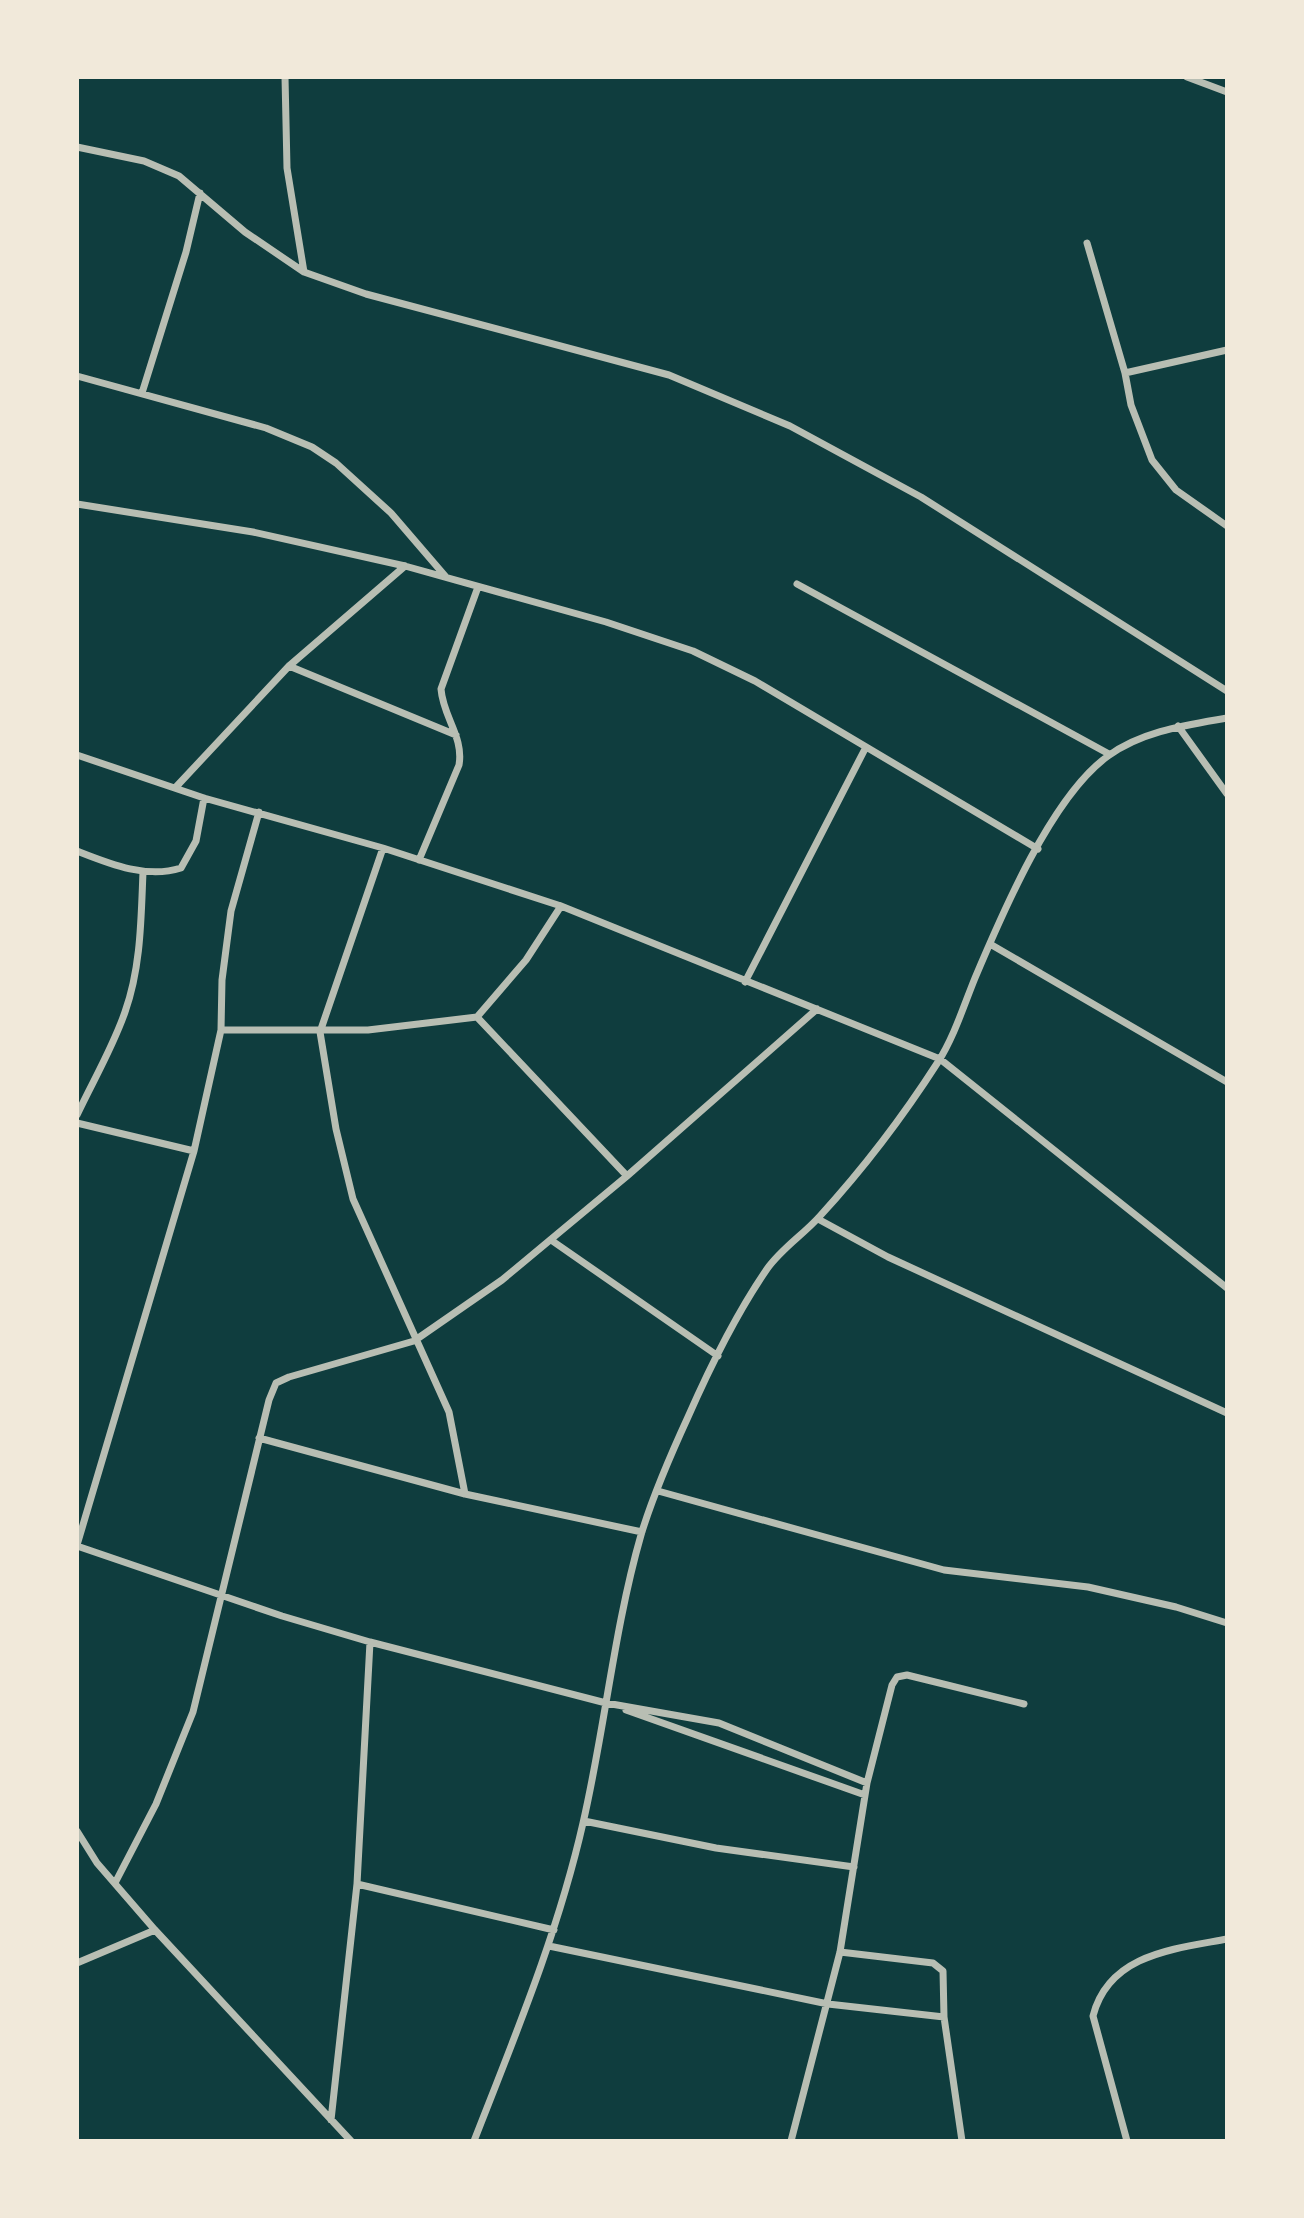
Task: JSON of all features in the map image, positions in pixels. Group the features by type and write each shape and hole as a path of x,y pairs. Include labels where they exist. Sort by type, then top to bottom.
{"street":[{"path":"285,77 288,168 304,272"},
{"path":"1187,77 1227,92"},
{"path":"77,147 163,167 200,193 269,250 304,272 366,294 669,375 790,426 921,497 1227,691"},
{"path":"142,393 186,252 200,193"},
{"path":"1087,243 1134,413 1152,460 1163,476 1183,496 1227,526"},
{"path":"1125,373 1227,350"},
{"path":"77,376 265,428 312,447 336,463 383,505 446,577"},
{"path":"77,504 253,532 405,566 606,622 693,651 755,681 1038,849"},
{"path":"175,788 289,666 405,566"},
{"path":"797,584 1110,754"},
{"path":"419,860 459,765 462,749 442,702 441,689 478,587"},
{"path":"289,666 456,735"},
{"path":"474,2141 554,1930 584,1821 642,1532 687,1419 718,1356 767,1270 783,1250 818,1219 862,1166 940,1059 990,944 1038,849 1065,802 1084,777 1110,754 1178,726 1227,718"},
{"path":"1178,726 1227,794"},
{"path":"745,982 866,747"},
{"path":"77,755 204,798 383,848 561,906 940,1059 1227,1289"},
{"path":"77,851 143,872 168,872 181,868 197,841 204,798"},
{"path":"259,812 231,911 222,981 221,1030 194,1152 77,1545 219,1595 370,1642 606,1703 719,1723 867,1783"},
{"path":"383,848 320,1032 350,1188 414,1341 449,1412 465,1494"},
{"path":"77,1115 125,1013 132,990 141,922 143,872"},
{"path":"221,1030 320,1032 423,1026 477,1017 526,960 561,906"},
{"path":"990,944 1227,1082"},
{"path":"115,1883 156,1804 193,1712 219,1595 259,1438 276,1383 414,1341 502,1280 551,1240 817,1009"},
{"path":"477,1017 627,1176"},
{"path":"77,1123 194,1152"},
{"path":"818,1219 888,1258 1227,1413"},
{"path":"551,1240 718,1356"},
{"path":"259,1438 465,1494 642,1532"},
{"path":"658,1491 944,1570 1088,1587 1175,1606 1227,1623"},
{"path":"331,2120 357,1884 370,1642"},
{"path":"791,2141 840,1952 867,1783 892,1685 897,1676 907,1675 1024,1704"},
{"path":"606,1703 865,1795"},
{"path":"584,1821 716,1848 853,1867"},
{"path":"77,1831 115,1883 155,1930 351,2141"},
{"path":"357,1884 554,1930"},
{"path":"77,1963 155,1930"},
{"path":"1127,2141 1093,2016 1096,2002 1116,1975 1140,1959 1160,1952 1227,1939"},
{"path":"549,1946 828,2004 944,2017"},
{"path":"840,1952 938,1965 943,1971 944,2017 962,2141"}]}
